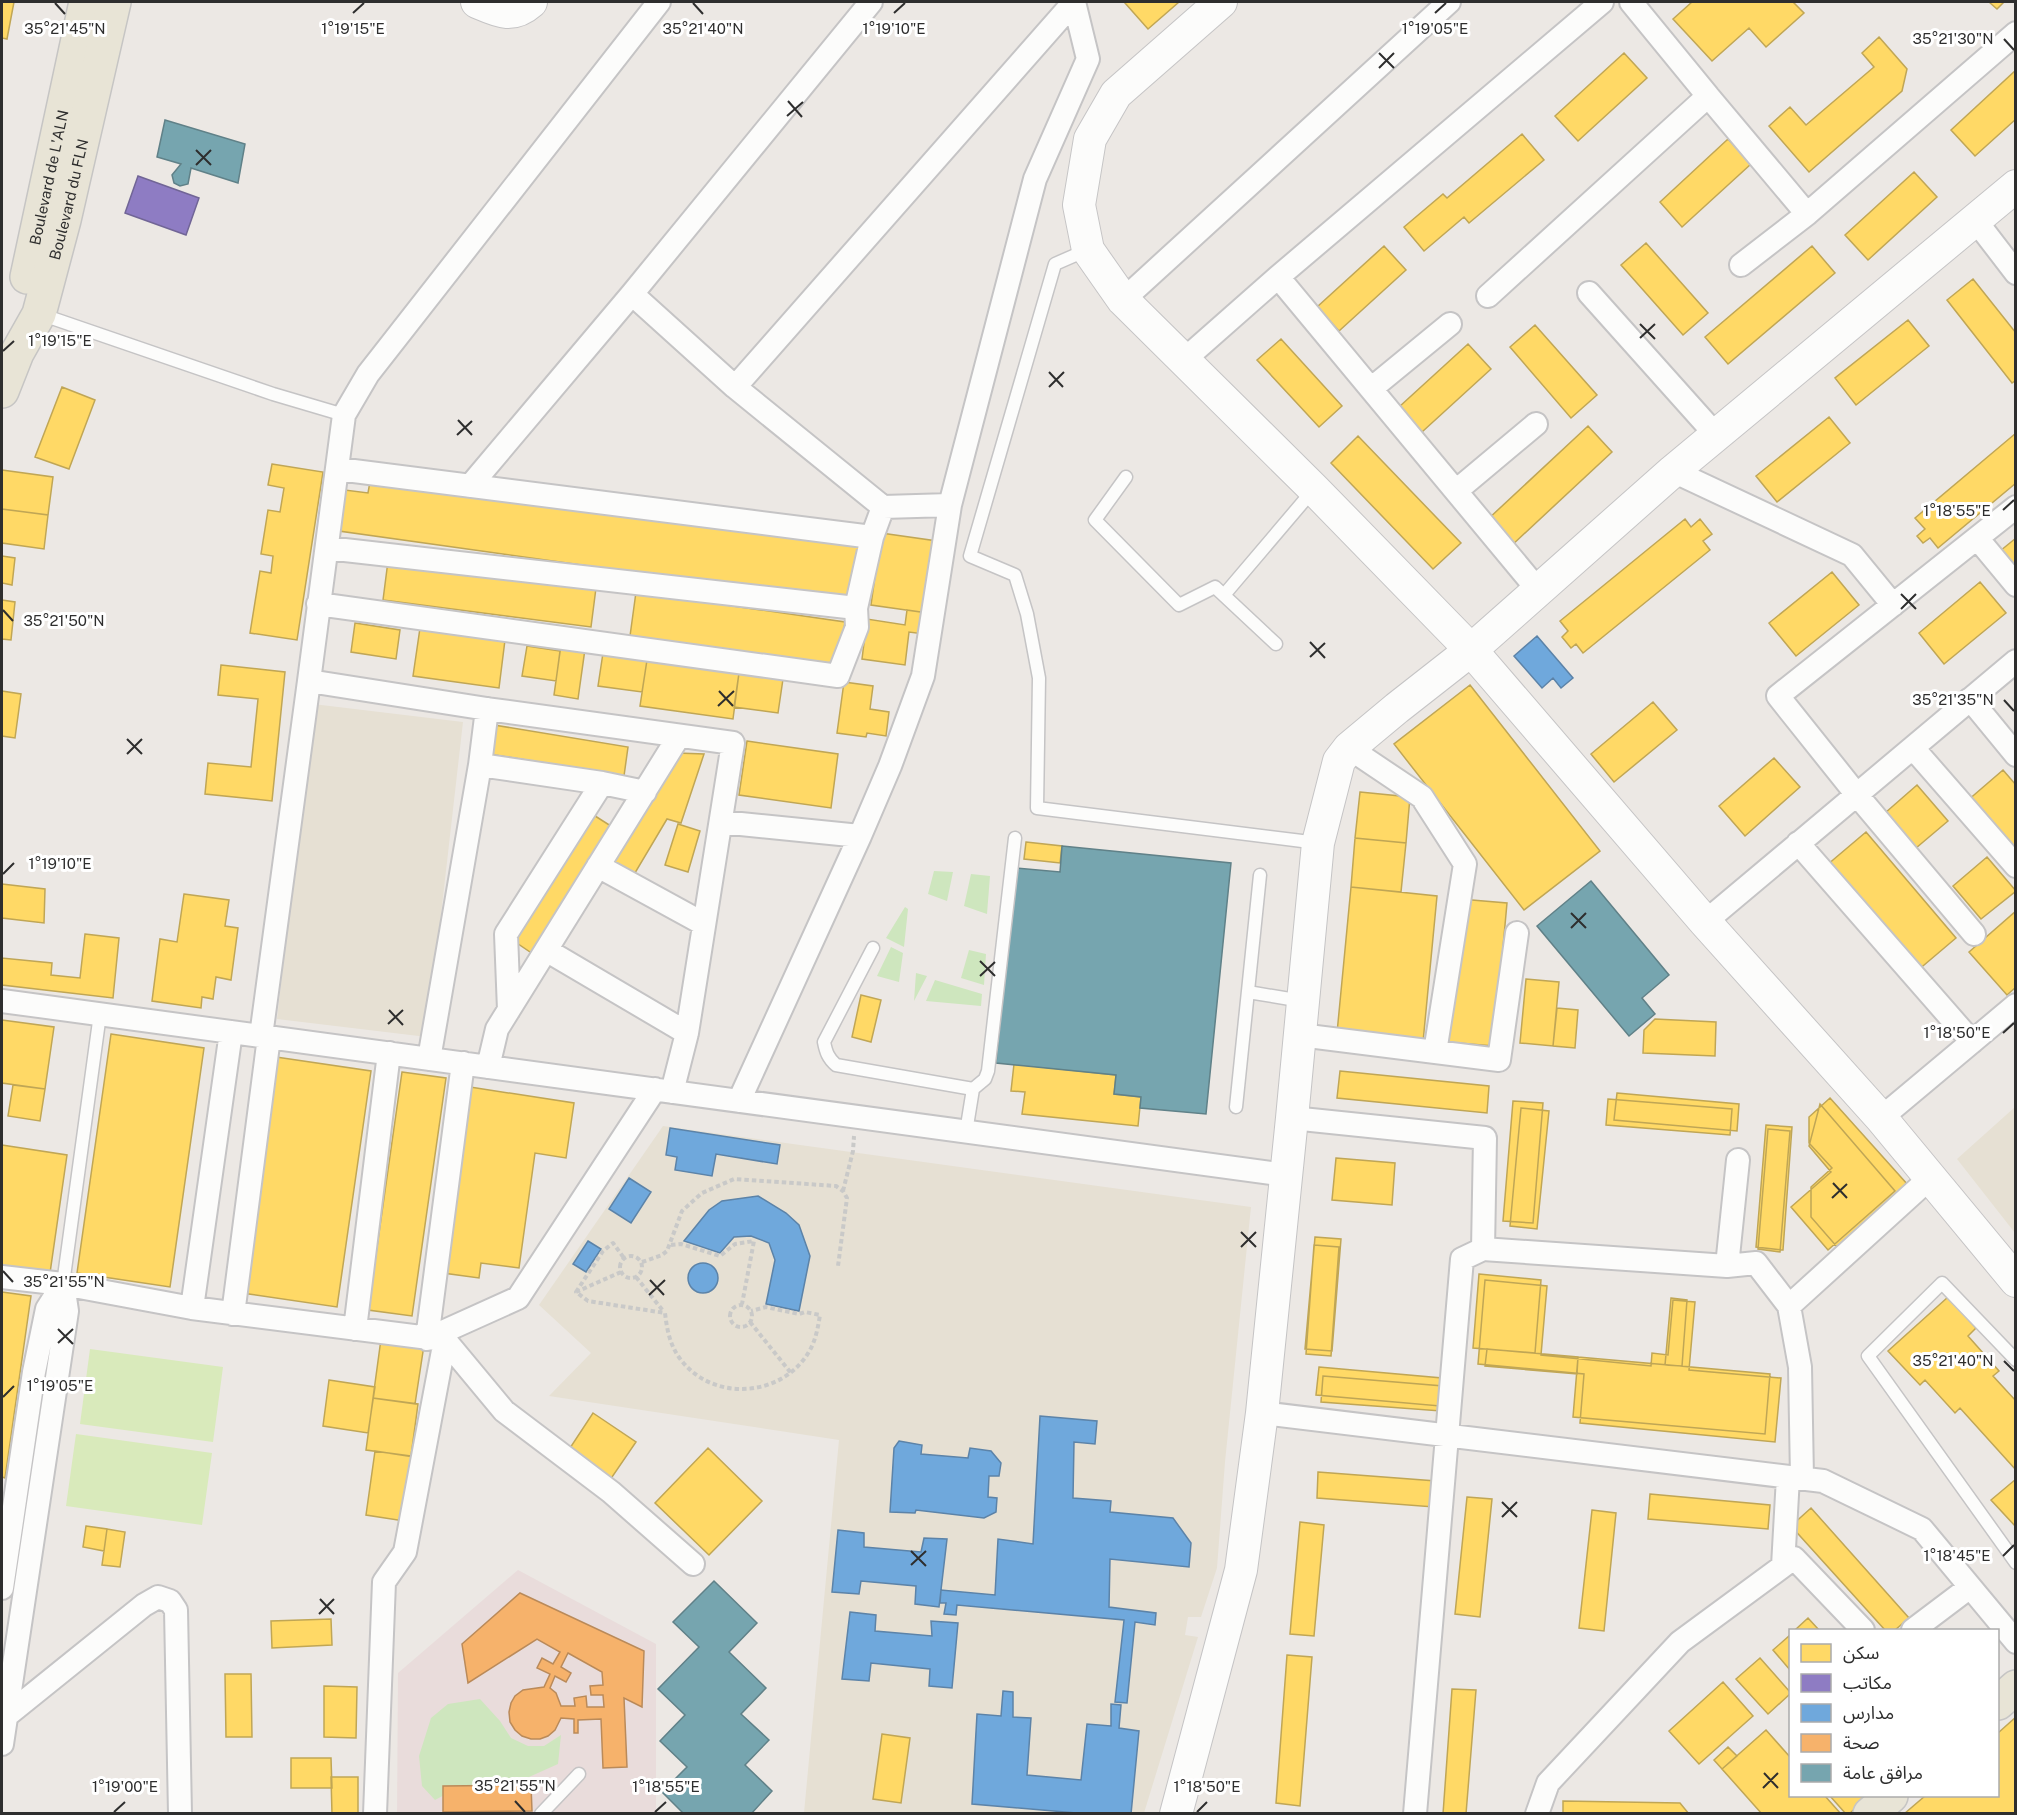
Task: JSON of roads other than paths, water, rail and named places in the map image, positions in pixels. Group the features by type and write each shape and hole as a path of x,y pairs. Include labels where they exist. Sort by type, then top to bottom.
{"main road":[{"name":"Boulevard de L'ALN","path":"9,351 20,310 86,2"},
{"name":"Boulevard du FLN","path":"2,391 9,351 39,314 64,220 114,2"},
{"path":"477,2 511,13 521,10 531,2"},
{"path":"1221,2 1116,94 1090,139 1079,206 1088,250 1123,300 1185,359 1471,650 1705,922 1881,1118 2016,1281"},
{"path":"1176,1814 1241,1570 1262,1413 1318,843 1339,760 1349,748 1471,650 1673,471 2016,186"},
{"path":"1999,1702 2016,1687"},
{"path":"1870,1814 1890,1797"}],"street":[{"path":"233,1314 318,604 344,415 368,374 659,2"},
{"path":"470,486 632,294 871,2"},
{"path":"735,387 1074,2"},
{"path":"739,1101 860,836 890,766 922,676 950,505 1035,179 1088,59 1074,2"},
{"path":"1123,300 1449,2"},
{"path":"1185,359 1278,276 1602,2"},
{"path":"1631,2 1807,214"},
{"path":"1741,265 1807,214 2016,33"},
{"path":"1488,296 1708,96"},
{"path":"1976,221 2016,273"},
{"path":"1278,276 1538,590"},
{"path":"1589,293 1716,435"},
{"path":"632,294 735,387 883,507 950,505"},
{"path":"1372,388 1450,324"},
{"path":"1456,491 1536,424"},
{"path":"338,469 872,537"},
{"path":"1673,471 1852,555 1893,605"},
{"path":"318,604 838,676 857,627 856,608 872,537 883,507"},
{"path":"1974,934 1857,795 1778,696 2016,507"},
{"path":"1977,538 2016,585"},
{"path":"327,548 856,608"},
{"path":"1705,922 2016,661"},
{"path":"2,1276 63,1284 192,1308 436,1340 518,1298 664,1090 687,1034 733,743 487,709 309,681"},
{"path":"1970,699 2016,755"},
{"path":"429,1059 480,765 487,709"},
{"path":"488,1066 497,1029 679,736"},
{"path":"1349,748 1422,797 1465,864 1435,1052"},
{"path":"1913,748 2016,866"},
{"path":"480,765 602,783 645,792"},
{"path":"509,1010 506,934 602,783"},
{"path":"720,822 860,836"},
{"path":"1798,843 1972,1042"},
{"path":"598,866 704,924"},
{"path":"1300,1035 1499,1060 1517,933"},
{"path":"546,950 687,1034"},
{"path":"2,1001 1286,1175"},
{"path":"1881,1118 2016,1005"},
{"path":"192,1308 231,1032"},
{"path":"355,1329 389,1053"},
{"path":"375,1814 384,1582 405,1552 436,1340 463,1063"},
{"path":"1292,1118 1485,1138 1483,1249"},
{"path":"1727,1266 1738,1160"},
{"path":"1789,1306 1931,1177"},
{"path":"1415,1814 1462,1259 1483,1249 1727,1266 1756,1263 1789,1306 1800,1367 1795,1477 1783,1566"},
{"path":"2,1588 34,1372 47,1308 63,1284"},
{"path":"2,1744 67,1311 63,1284"},
{"path":"436,1340 504,1411 611,1492 693,1564"},
{"path":"1262,1413 1823,1481 1922,1529 2016,1642"},
{"path":"1537,1814 1548,1783 1680,1642 1794,1558 1862,1629"},
{"path":"1914,1629 1970,1587"},
{"path":"5,1717 144,1605 158,1597 170,1601 176,1610 180,1814"}],"lane":[{"path":"1088,250 1055,264 970,556 1015,575 1027,614 1039,678 1037,808 1318,843"},
{"path":"39,314 273,394 344,415"},
{"path":"1126,477 1095,520 1179,605 1215,587 1276,644"},
{"path":"1224,595 1314,489"},
{"path":"966,1132 973,1089 985,1079 988,1071 1015,838"},
{"path":"1236,1107 1260,875"},
{"path":"873,948 824,1042 825,1051 830,1060 836,1065 973,1089"},
{"path":"1248,992 1303,1001"},
{"path":"63,1284 100,1014"},
{"path":"2016,1360 1942,1283 1868,1356 2016,1563"},
{"path":"541,1814 579,1774"}]}
